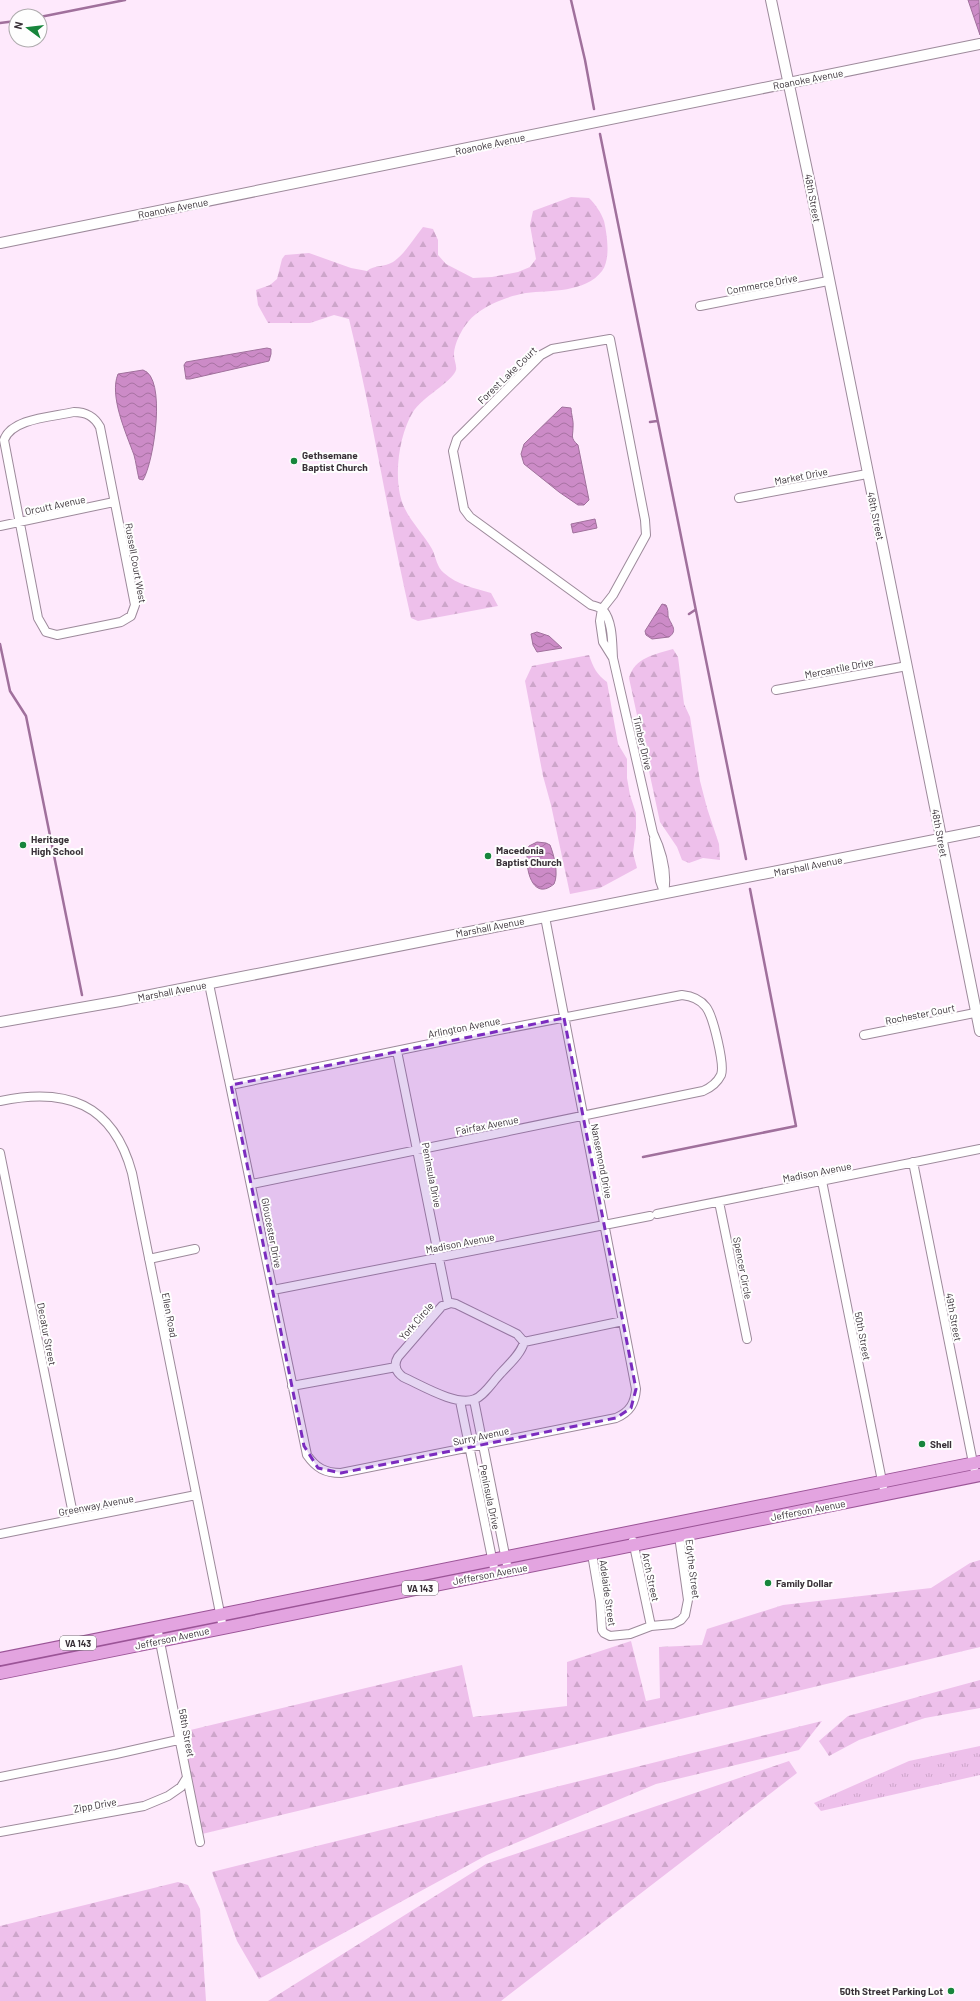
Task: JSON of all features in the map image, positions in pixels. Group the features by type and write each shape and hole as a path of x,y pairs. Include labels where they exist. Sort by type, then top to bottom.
{"main road":[{"name":"Jefferson Avenue","path":"0,1659 977,1462"},
{"name":"Jefferson Avenue","path":"0,1673 978,1476"}],"street":[{"name":"48th Street","path":"771,0 808,171 828,281 941,839 978,1013 980,1031"},
{"name":"Roanoke Avenue","path":"0,243 980,44"},
{"name":"Commerce Drive","path":"700,306 828,281"},
{"name":"Forest Lake Court","path":"610,339 644,513 646,535 613,595 602,609 591,605 470,517 464,509 453,452 457,439 541,355 552,349 610,339"},
{"name":"Russell Court West","path":"74,412 87,414 93,417 100,427 134,605 134,610 127,620 112,625 57,635 46,632 38,618 19,522 4,440 9,430 18,424 74,412"},
{"name":"Market Drive","path":"739,498 867,474"},
{"name":"Orcutt Avenue","path":"0,526 114,502"},
{"name":"Timber Drive","path":"602,609 608,619 612,640 613,658 654,833 660,848 667,880 664,892"},
{"name":"Mercantile Drive","path":"776,690 906,666"},
{"name":"Marshall Avenue","path":"0,1022 209,984 664,892 811,866 980,832"},
{"name":"Nansemond Drive","path":"544,917 636,1389 636,1397 631,1408"},
{"name":"Gloucester Drive","path":"209,984 252,1184 307,1455 318,1468 333,1473"},
{"name":"Arlington Avenue","path":"231,1085 397,1050 682,995 689,996 701,1002 711,1014 722,1064 720,1076"},
{"name":"Rochester Court","path":"864,1035 978,1013"},
{"name":"Peninsula Drive","path":"397,1050 448,1304"},
{"name":"Fairfax Avenue","path":"252,1184 703,1091 714,1084 720,1076"},
{"name":"Ellen Road","path":"0,1101 40,1096 62,1097 84,1106 110,1127 116,1135 129,1161 223,1628"},
{"name":"Madison Avenue","path":"273,1290 719,1202 980,1148"},
{"name":"Decatur Street","path":"0,1153 74,1519"},
{"name":"49th Street","path":"913,1162 977,1462 978,1476"},
{"name":"50th Street","path":"822,1181 885,1494"},
{"name":"Spencer Circle","path":"719,1202 747,1339"},
{"path":"149,1259 195,1249"},
{"name":"York Circle","path":"396,1367 398,1356 442,1306 448,1304 456,1304 510,1330 523,1338 524,1342"},
{"path":"292,1386 396,1367 399,1374 403,1377 460,1401 474,1400 483,1393 519,1352 524,1342 623,1321"},
{"name":"Peninsula Drive","path":"474,1400 508,1570"},
{"name":"Peninsula Drive","path":"460,1401 495,1573"},
{"name":"Surry Avenue","path":"333,1473 341,1473 484,1446 616,1418 631,1408"},
{"name":"Greenway Avenue","path":"0,1534 196,1495"},
{"name":"Arch Street","path":"632,1532 651,1626"},
{"name":"Edythe Street","path":"651,1626 673,1624 685,1616 688,1600 679,1536"},
{"name":"Adelaide Street","path":"592,1554 600,1601 602,1630 604,1633 610,1636 630,1634 651,1626"},
{"name":"58th Street","path":"157,1627 178,1740 200,1842"},
{"path":"0,1777 178,1740"},
{"name":"Zipp Drive","path":"0,1832 144,1806 168,1796 181,1787 186,1779"}],"highlighted area":[{"path":"564,1018 636,1389 631,1408 616,1418 341,1473 318,1468 304,1446 231,1085"}],"green space":[{"path":"571,197 589,198 598,208 603,218 608,246 607,260 602,271 595,278 577,287 513,296 493,303 481,310 468,322 458,338 454,350 456,370 453,375 417,406 408,422 400,447 398,460 399,487 401,499 405,509 432,549 442,571 460,583 491,593 498,606 418,621 411,618 366,393 349,319 334,315 310,323 268,323 258,305 256,290 270,285 277,279 282,259 285,255 309,253 351,268 367,271 390,264 401,255 423,227 433,229 438,240 438,255 446,264 473,278 492,277 518,272 530,267 536,259 530,225 533,211"},
{"path":"673,649 678,657 684,704 690,717 700,781 719,844 720,860 703,858 689,863 682,860 677,847 660,822 629,678 636,665 641,661 652,655"},
{"path":"589,655 596,670 607,682 618,744 627,759 627,778 630,795 636,813 633,853 637,868 600,888 570,894 551,805 543,776 525,681 532,666"},
{"path":"980,1560 980,1647 202,1834 178,1733 462,1665 473,1717 567,1706 567,1662 631,1641 646,1701 660,1698 659,1647 702,1645 707,1629 783,1605 931,1588 970,1563"},
{"path":"980,1680 980,1708 925,1718 859,1740 829,1756 819,1741 848,1716"},
{"path":"822,1721 799,1750 656,1784 487,1855 259,1979 237,1941 212,1872"},
{"path":"980,1746 980,1775 821,1811 814,1803 909,1761"},
{"path":"789,1761 797,1773 501,2001 268,2001 486,1864"},
{"path":"178,1882 188,1885 200,1909 206,2001 0,2001 0,1926"}],"water":[{"path":"968,0 979,0 980,35"},
{"path":"267,348 271,349 269,361 186,379 184,365 186,362"},
{"path":"143,370 150,376 155,388 156,421 151,456 143,480 139,479 134,455 123,426 117,403 116,383 118,374"},
{"path":"562,407 571,408 573,423 572,437 578,445 589,500 584,505 578,505 524,464 521,454 524,444"},
{"path":"595,519 597,528 573,533 571,524"},
{"path":"662,604 667,606 668,616 674,629 669,637 652,639 646,635 645,631"},
{"path":"537,632 549,636 562,648 537,652 533,645 531,634"},
{"path":"537,842 550,845 555,864 556,875 554,884 546,889 539,888 534,884 530,878 528,869 527,852 529,846"}],"waterway":[{"path":"48,15 125,0"},
{"path":"571,0 585,60 594,109"},
{"path":"0,23 8,22"},
{"path":"600,134 746,859"},
{"path":"650,422 657,421"},
{"path":"689,614 695,610"},
{"path":"0,644 10,691 26,716 82,995"},
{"path":"643,1157 796,1126 750,889"}],"place":[{"name":"Gethsemane Baptist Church","path":"294,461"},
{"name":"Heritage High School","path":"23,845"},
{"name":"Macedonia Baptist Church","path":"488,856"},
{"name":"Shell","path":"922,1444"},
{"name":"Family Dollar","path":"768,1583"},
{"name":"50th Street Parking Lot","path":"951,1991"}]}
